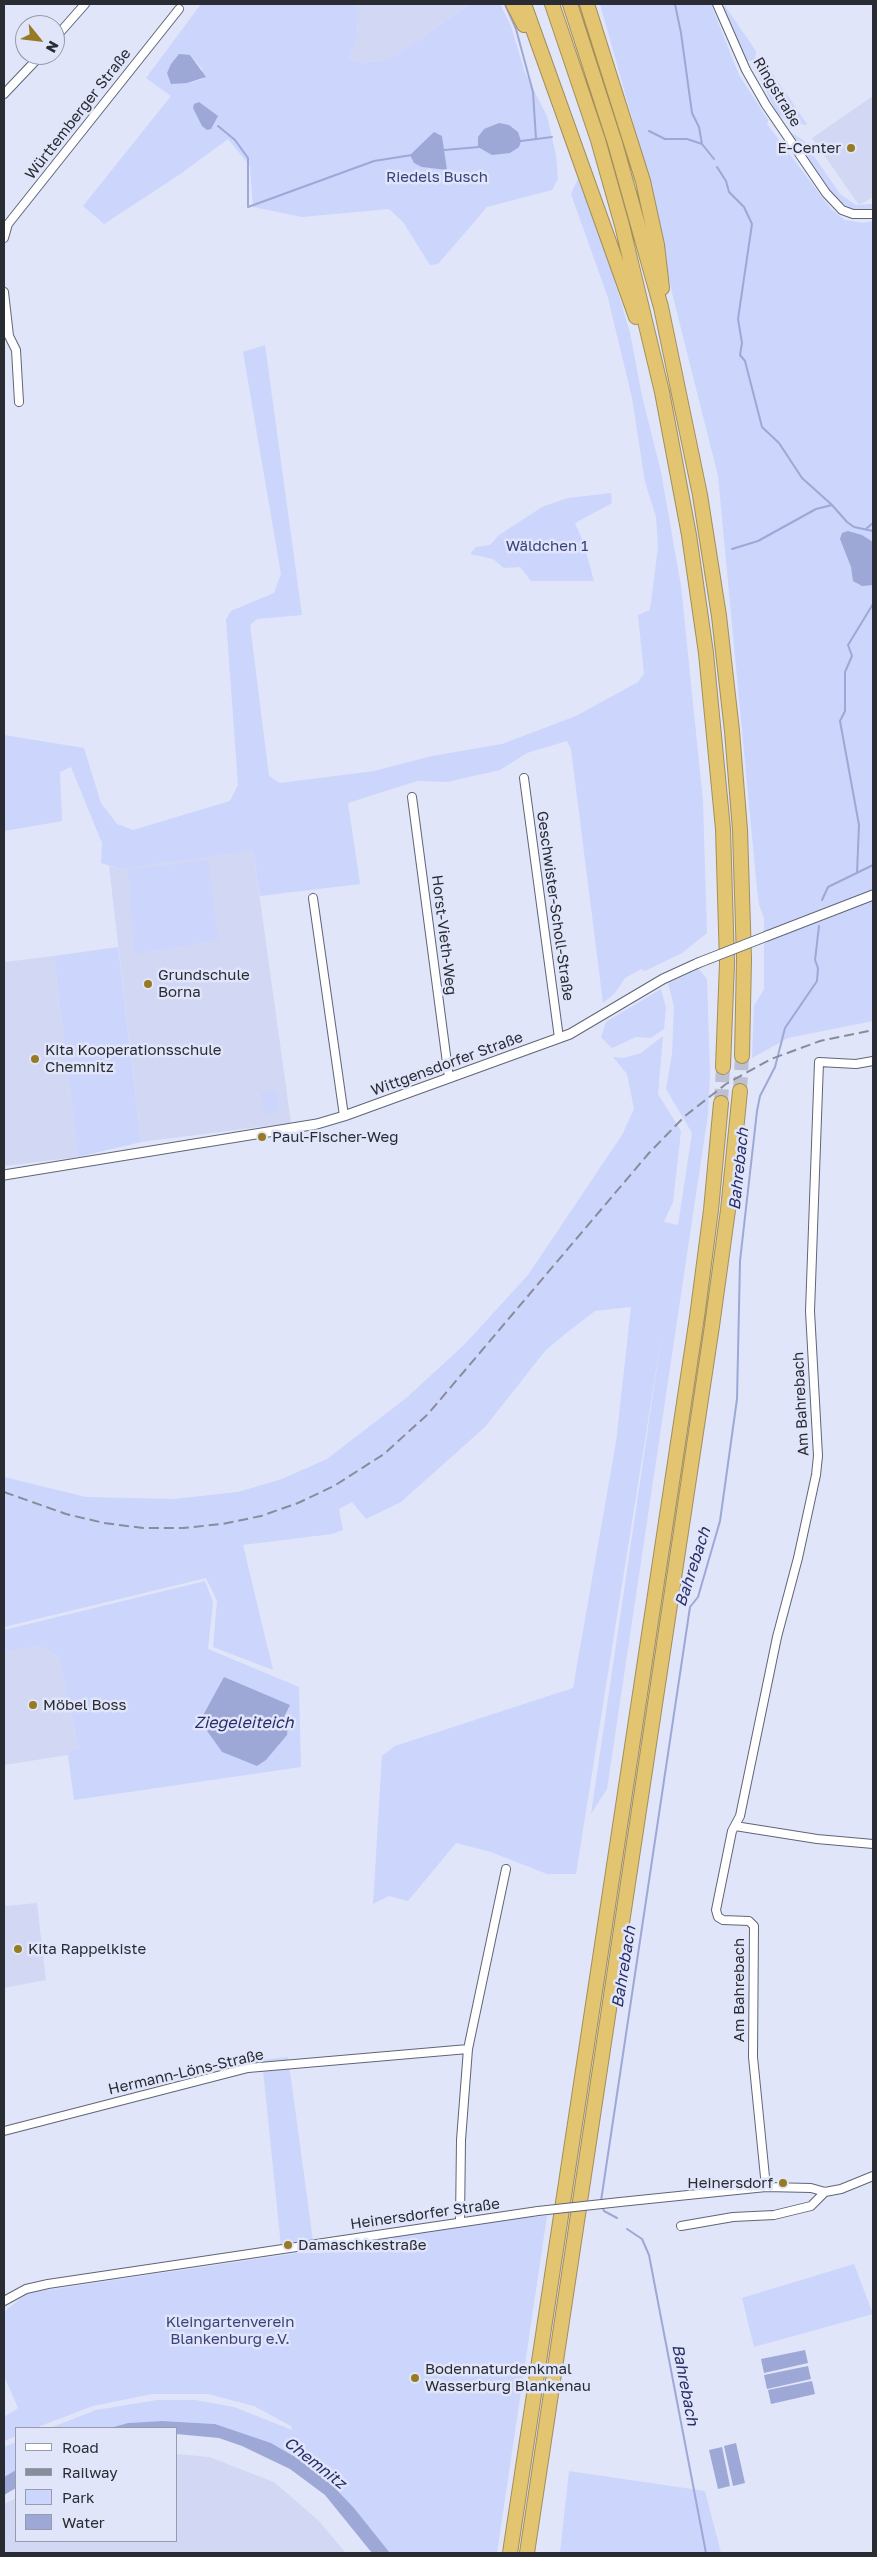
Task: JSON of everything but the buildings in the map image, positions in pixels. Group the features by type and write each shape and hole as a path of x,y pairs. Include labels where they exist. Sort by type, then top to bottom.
{"highway":[{"path":"513,4 536,50 546,63"},
{"path":"524,4 635,312 650,373 662,392"},
{"path":"552,4 603,159 641,300 680,479 699,594 719,775 726,935 723,1066"},
{"path":"570,4 615,143 661,307 700,495 719,616 732,731 740,830 743,915 742,1056"},
{"path":"587,4 643,181 662,276 661,307"},
{"path":"594,4 595,28"},
{"path":"527,2553 712,1326 728,1210 740,1091"},
{"path":"510,2553 697,1317 713,1191 721,1103"}],"street":[{"path":"65,27 85,4"},
{"name":"Ringstraße","path":"717,4 746,70 766,105 826,193 842,210 853,214 873,214"},
{"name":"Württemberger Straße","path":"4,238 6,223 179,9"},
{"path":"4,94 32,65"},
{"path":"4,292 6,336 16,350 19,402"},
{"name":"Geschwister-Scholl-Straße","path":"524,778 559,1038"},
{"name":"Horst-Vieth-Weg","path":"412,796 449,1078"},
{"name":"Wittgensdorfer Straße","path":"4,1175 317,1124 344,1116 559,1038 583,1027 663,979 698,963 873,895"},
{"path":"313,898 344,1116"},
{"name":"Am Bahrebach","path":"766,2187 753,2057 754,1926 749,1921 723,1920 718,1917 716,1910 732,1831 740,1816 777,1637 798,1558 817,1465 810,1311 819,1062 856,1064 873,1061"},
{"path":"735,1826 817,1839 873,1844"},
{"path":"460,2222 461,2140 468,2049 506,1869"},
{"name":"Hermann-Löns-Straße","path":"4,2131 248,2068 468,2049"},
{"name":"Heinersdorfer Straße","path":"4,2301 26,2289 48,2284 460,2222 538,2211 766,2187 811,2188 825,2192 841,2189 873,2176"},
{"name":"Heinersdorfer Straße","path":"682,2226 733,2217 774,2215 811,2206 825,2192"}],"shaded area":[{"path":"355,4 470,4 396,55 383,60 360,63 349,58 357,36 358,13"},
{"name":"E-Center","path":"873,96 873,197 859,205 812,138"},
{"path":"253,849 291,1123 141,1142 109,866 121,869"},
{"name":"Kita Kooperationsschule Chemnitz","path":"54,956 78,1157 4,1166 4,962"},
{"path":"39,1646 58,1656 79,1749 69,1751 68,1755 4,1765 4,1652"},
{"path":"37,1903 46,1980 4,1988 4,1906"},
{"path":"178,2454 209,2457 274,2482 318,2520 346,2553 4,2553 4,2504 15,2498 15,2542 178,2542"}],"green space":[{"name":"Riedels Busch","path":"201,4 355,4 358,13 357,37 349,58 360,63 383,60 396,55 470,4 500,4 511,26 525,73 547,116 556,155 558,179 552,190 487,207 438,264 430,265 403,222 389,209 302,217 253,207 250,166 228,139 179,175 104,224 83,206 171,96 146,78","holes":["190,55 202,69 203,79 187,83 177,82"]},
{"path":"600,4 711,4 739,75 768,120 767,124 831,209 845,220 863,223 873,221 873,1021 788,1038 752,1058 754,1006 764,989 764,918 759,905 757,889 718,476 672,293 650,182"},
{"path":"722,6 725,6 756,51 755,60 746,61"},
{"path":"763,64 767,66 807,124 785,119 777,114 757,71 758,67"},
{"path":"787,130 803,140 840,194 856,205 873,204 873,209 856,211 838,201"},
{"path":"578,179 606,252 630,333 642,396 661,472 681,586 703,801 707,933 682,953 645,971 641,969 625,978 615,993 603,1003 571,749 567,741 527,753 500,770 447,782 417,781 348,803 360,884 260,896 253,850 121,869 101,863 102,843 71,767 60,772 62,821 4,831 4,735 84,748 101,803 117,824 133,830 230,801 238,785 226,619 231,611 274,593 281,574 243,352 265,345 302,615 257,619 250,625 269,776 280,783 374,771 432,756 502,744 576,716 638,682 644,674 638,615 650,610 658,547 656,517 645,482 632,398 608,298 571,194"},
{"name":"Wäldchen 1","path":"611,493 612,503 575,523 584,544 594,581 531,581 520,567 504,568 493,559 470,554 476,547 490,545 499,535 542,507 568,498"},
{"path":"208,860 218,940 134,954 128,870"},
{"path":"118,947 141,1142 78,1157 54,956"},
{"path":"699,969 707,979 710,1076 708,1114 607,1789 591,1814 662,1333 576,1874 547,1874 491,1852 456,1843 408,1901 389,1896 373,1904 382,1756 395,1746 573,1688 616,1442 631,1307 595,1311 565,1334 545,1351 485,1427 401,1502 366,1519 352,1502 339,1509 343,1530 332,1534 243,1545 273,1670 213,1647 217,1601 206,1578 4,1627 4,1477 86,1497 173,1499 238,1492 282,1479 327,1459 405,1399 464,1345 528,1275 622,1135 634,1109 627,1074 613,1057 624,1058 641,1053 663,1036 658,1094 681,1131 673,1202 664,1222 678,1225 692,1133 666,1089 672,1054 674,1006 668,983"},
{"path":"661,989 666,1008 664,1029 651,1038 636,1037 612,1048 601,1037 606,1022"},
{"path":"277,1091 279,1111 264,1114 261,1092"},
{"path":"205,1581 213,1602 208,1649 299,1687 301,1767 74,1800 68,1755 69,1751 79,1749 58,1656 39,1646 4,1652 4,1630","holes":["284,1717 288,1726 287,1734 266,1760 257,1766 222,1752 200,1721"]},
{"path":"288,2057 313,2241 281,2246 262,2060"},
{"name":"Kleingartenverein Blankenburg e.V.","path":"547,2216 497,2553 390,2553 354,2508 333,2486 297,2458 271,2443 215,2424 162,2421 128,2423 114,2427 53,2427 96,2410 157,2400 195,2400 234,2407 292,2430 291,2426 254,2406 208,2394 152,2394 93,2406 38,2427 15,2427 15,2436 4,2441 4,2417 18,2408 4,2376 4,2312 27,2293 297,2253 322,2253 322,2248 511,2218"},
{"path":"854,2264 873,2314 754,2347 742,2298"},
{"path":"15,2442 15,2471 4,2477 4,2447"},
{"path":"569,2471 705,2491 721,2553 560,2553"}],"water":[{"path":"179,54 190,55 206,77 187,83 171,84 167,73"},
{"path":"199,102 218,116 211,129 207,130 202,126 193,108 194,104"},
{"path":"499,123 509,125 518,132 521,141 519,147 510,153 492,155 478,147 478,137 484,129"},
{"path":"434,132 442,136 447,170 422,167 414,163 410,155"},
{"path":"848,531 862,535 873,542 873,585 862,586 853,581 851,567 840,539 842,533"},
{"name":"Ziegeleiteich","path":"224,1677 290,1705 284,1717 288,1726 287,1735 266,1760 257,1766 222,1752 200,1721"},
{"path":"805,2350 808,2363 764,2373 761,2359"},
{"path":"808,2366 811,2379 767,2389 764,2375"},
{"path":"812,2381 815,2394 771,2404 768,2390"},
{"path":"162,2421 215,2424 271,2443 297,2458 333,2486 354,2508 390,2553 372,2553 325,2495 290,2469 242,2446 219,2438 178,2434 178,2427 114,2427 128,2423"},
{"path":"736,2443 745,2483 733,2486 724,2446"},
{"path":"722,2447 730,2486 718,2489 709,2450"},
{"path":"15,2471 15,2489 4,2495 4,2477"}],"waterway":[{"path":"505,4 516,29 533,92 536,139"},
{"path":"675,4 692,113 699,127 702,144 714,159"},
{"path":"218,126 235,140 248,158 248,207 374,161 412,155"},
{"path":"649,131 665,139 687,139 702,144"},
{"path":"521,141 552,137"},
{"path":"444,150 479,147"},
{"path":"717,167 726,181 729,192 744,207 752,224 738,319 742,343 740,355 745,361 762,427 779,443 802,478 832,505 847,522 854,527 873,531"},
{"path":"732,549 758,541 816,509 832,505"},
{"path":"867,528 873,523"},
{"path":"857,873 859,825 840,721 845,711 845,672 852,656 848,645 873,604"},
{"name":"Bahrebach","path":"822,900 828,887 873,865"},
{"name":"Bahrebach","path":"601,2201 690,1607 698,1597 720,1521 737,1399 740,1261 757,1111 760,1096 775,1067 785,1028 817,981 818,968 815,960 819,926"},
{"name":"Bahrebach","path":"602,2206 604,2211 617,2218"},
{"name":"Bahrebach","path":"627,2229 642,2239 649,2255 706,2553"}],"tunnel":[{"path":"740,1091 742,1056"},
{"path":"721,1103 723,1067"}],"railway":[{"path":"4,1492 66,1514 104,1523 143,1528 183,1528 222,1524 261,1516 298,1503 334,1486 384,1454 428,1414 649,1153 685,1116 726,1084 771,1059 820,1041 873,1030"}],"place":[{"name":"E-Center","path":"851,148"},
{"name":"Grundschule Borna","path":"148,984"},
{"name":"Kita Kooperationsschule Chemnitz","path":"35,1059"},
{"name":"Paul-Fischer-Weg","path":"262,1137"},
{"name":"Möbel Boss","path":"33,1705"},
{"name":"Kita Rappelkiste","path":"18,1949"},
{"name":"Heinersdorf","path":"783,2183"},
{"name":"Damaschkestraße","path":"288,2245"},
{"name":"Bodennaturdenkmal Wasserburg Blankenau","path":"415,2378"}],"water label":[{"name":"Chemnitz","path":"315,2463"}]}
